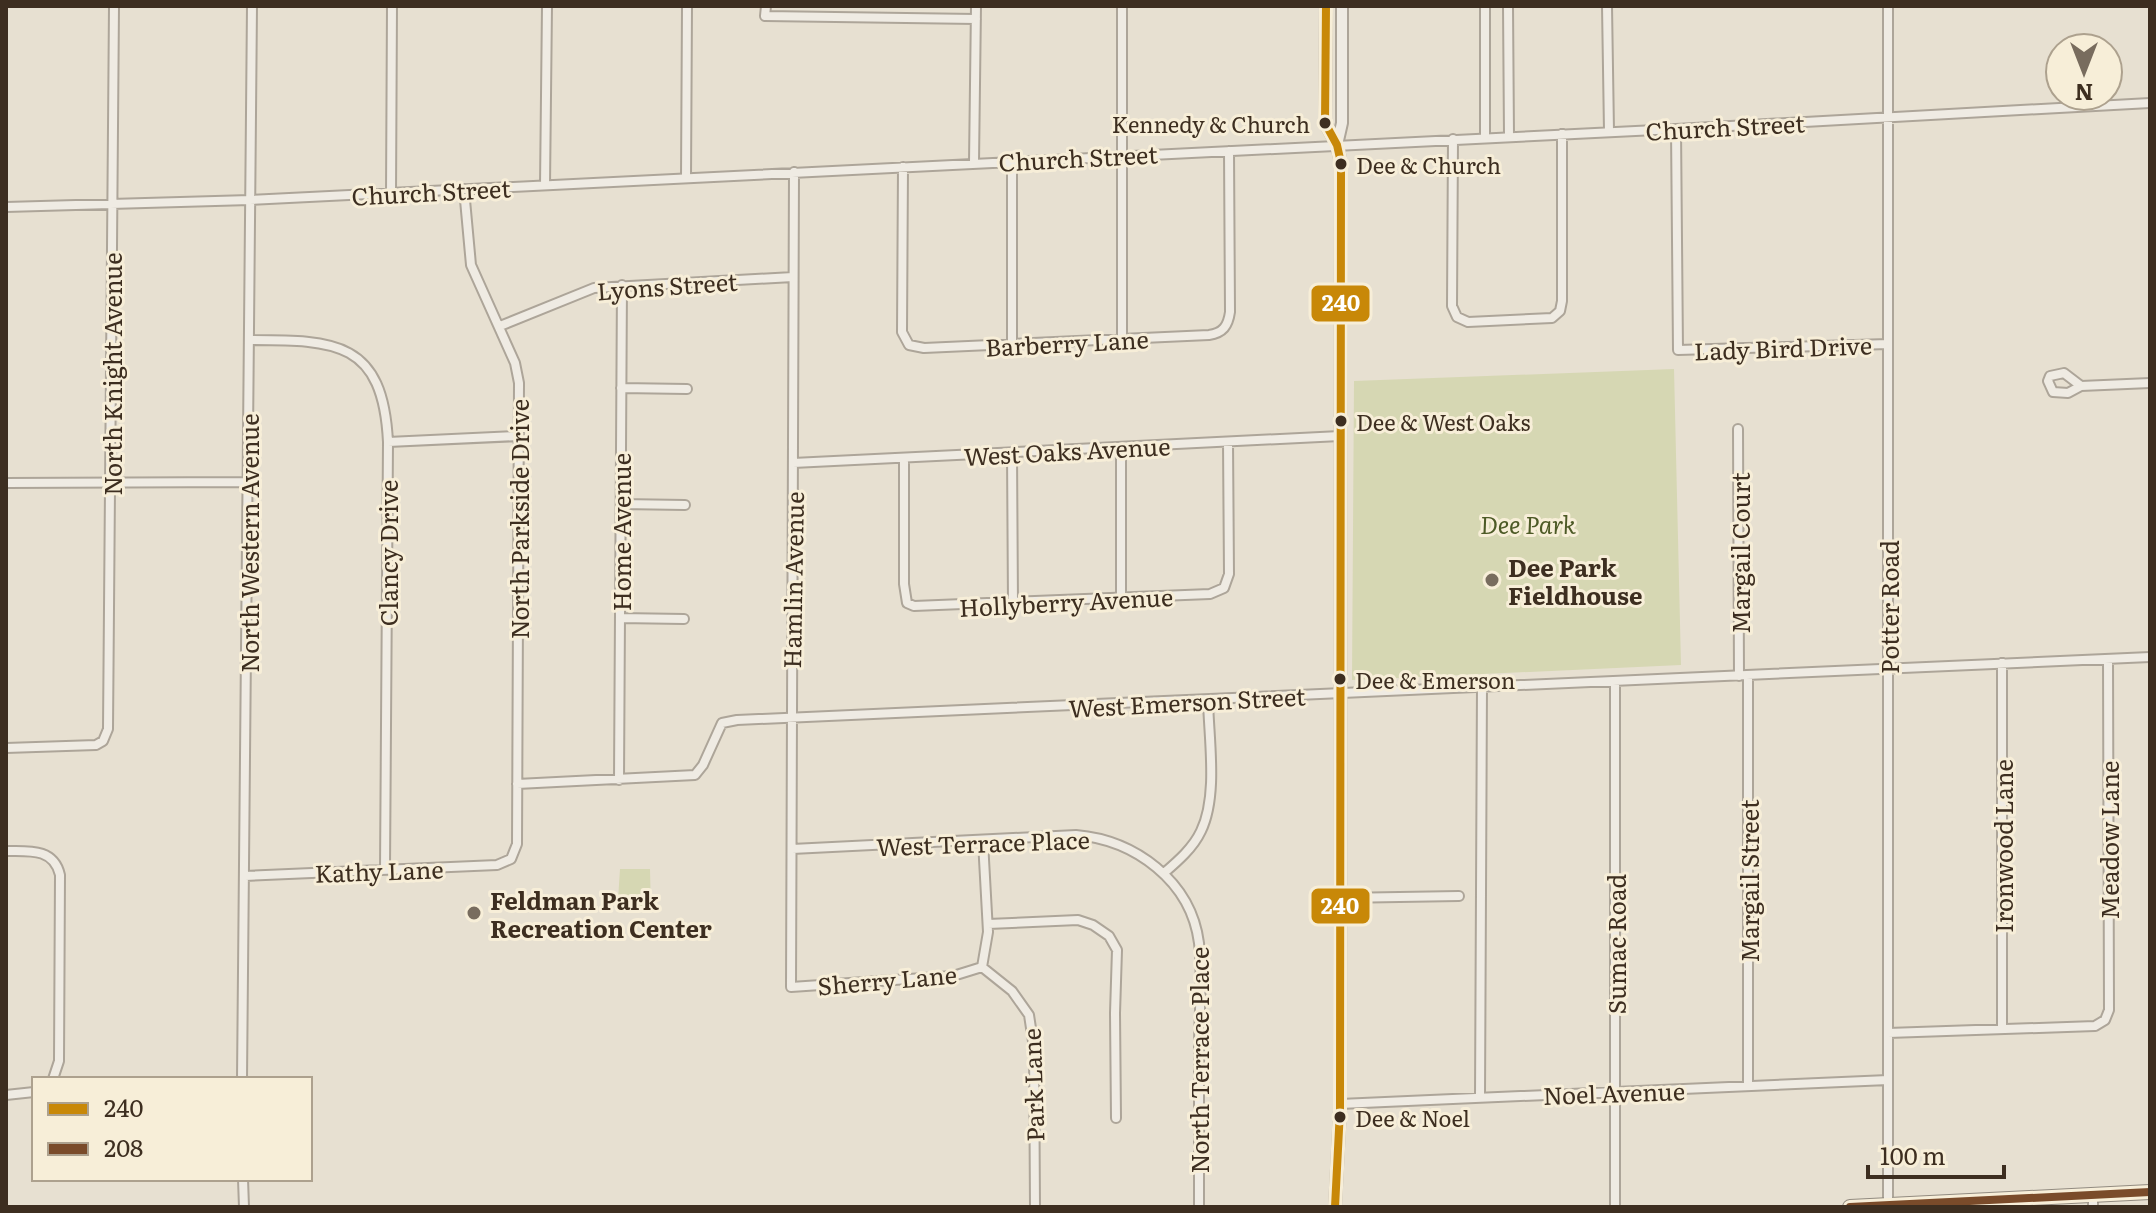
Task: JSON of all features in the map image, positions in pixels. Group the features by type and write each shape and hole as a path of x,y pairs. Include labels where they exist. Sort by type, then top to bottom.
{"main road":[{"path":"1850,1207 2093,1201 2150,1192"}],"street":[{"name":"North Knight Avenue","path":"6,748 90,746 103,741 108,729 114,6"},
{"name":"North Western Avenue","path":"242,1077 252,6"},
{"path":"391,193 392,6"},
{"path":"545,185 547,6"},
{"path":"686,178 687,6"},
{"path":"766,6 765,16 976,19"},
{"path":"974,162 976,6"},
{"path":"1122,6 1122,339"},
{"path":"1326,6 1325,123 1337,145 1341,163 1340,1104 1335,1207"},
{"path":"1337,145 1342,123 1342,6"},
{"path":"1485,6 1485,137"},
{"path":"1508,6 1509,136"},
{"path":"1607,6 1609,131"},
{"name":"Potter Road","path":"1888,6 1888,1206"},
{"name":"Church Street","path":"6,207 250,200 2150,103"},
{"name":"Lady Bird Drive","path":"1676,129 1678,350 1888,344"},
{"path":"1453,139 1452,306 1457,317 1468,322 1552,318 1560,311 1562,134"},
{"name":"Barberry Lane","path":"903,167 902,332 909,345 924,348 1012,345 1209,335 1224,329 1230,312 1229,151"},
{"path":"1012,161 1012,345"},
{"name":"Hamlin Avenue","path":"791,987 794,172"},
{"name":"North Parkside Drive","path":"464,189 471,265 500,326 517,373 517,844 511,859"},
{"name":"Lyons Street","path":"500,326 594,288 793,277"},
{"name":"Home Avenue","path":"619,780 622,285"},
{"name":"Clancy Drive","path":"249,340 319,342 351,354 373,376 386,409 385,869"},
{"path":"2081,386 2150,383"},
{"path":"621,388 687,389"},
{"name":"Margail Court","path":"1738,429 1743,676"},
{"path":"388,442 518,436"},
{"name":"West Oaks Avenue","path":"793,463 1340,436"},
{"name":"Hollyberry Avenue","path":"904,458 904,584 907,603 922,608 1210,594 1224,588 1229,574 1228,442"},
{"path":"1121,448 1121,598"},
{"path":"1012,453 1013,603"},
{"path":"6,483 248,482"},
{"path":"621,504 685,505"},
{"path":"620,618 684,619"},
{"name":"West Emerson Street","path":"517,784 695,775 700,771 722,723 2150,657"},
{"name":"Meadow Lane","path":"2002,1029 2095,1026 2105,1020 2109,1010 2108,659"},
{"name":"Ironwood Lane","path":"2002,663 2002,1029"},
{"name":"Margail Street","path":"1743,676 1748,1086"},
{"name":"Sumac Road","path":"1615,681 1615,1207"},
{"path":"1480,1097 1482,686"},
{"path":"1164,873 1191,847 1205,820 1210,787 1208,701"},
{"name":"West Terrace Place","path":"792,849 1076,835 1094,837 1128,849 1164,873"},
{"path":"982,967 988,943 983,841"},
{"path":"6,851 45,854 53,859 60,875 59,1061 54,1077"},
{"name":"Kathy Lane","path":"245,876 497,865 511,859"},
{"name":"North Terrace Place","path":"1164,873 1184,900 1199,942 1199,1207"},
{"path":"1340,898 1459,896"},
{"path":"988,924 1078,920 1093,925 1109,936 1117,950 1116,1118"},
{"name":"Sherry Lane","path":"791,987 953,976 982,967"},
{"name":"Park Lane","path":"982,967 1012,991 1029,1015 1034,1048 1035,1207"},
{"path":"1888,1033 2002,1029"},
{"name":"Noel Avenue","path":"1340,1104 1888,1080"},
{"path":"6,1095 32,1092"},
{"path":"243,1181 244,1207"}],"green space":[{"name":"Dee Park","path":"1674,369 1681,665 1352,680 1354,381"},
{"path":"620,869 650,869 651,910 630,911 618,900"}],"transit line":[{"name":"240","path":"1326,6 1325,123 1337,145 1341,163 1340,1110 1335,1207"},
{"name":"208","path":"1850,1207 2150,1192"}],"place":[{"name":"Kennedy & Church","path":"1325,123"},
{"name":"Dee & Church","path":"1341,164"},
{"name":"Dee & West Oaks","path":"1341,421"},
{"name":"Dee Park Fieldhouse","path":"1492,580"},
{"name":"Dee & Emerson","path":"1340,679"},
{"name":"Feldman Park Recreation Center","path":"474,913"},
{"name":"Dee & Noel","path":"1340,1117"}]}
